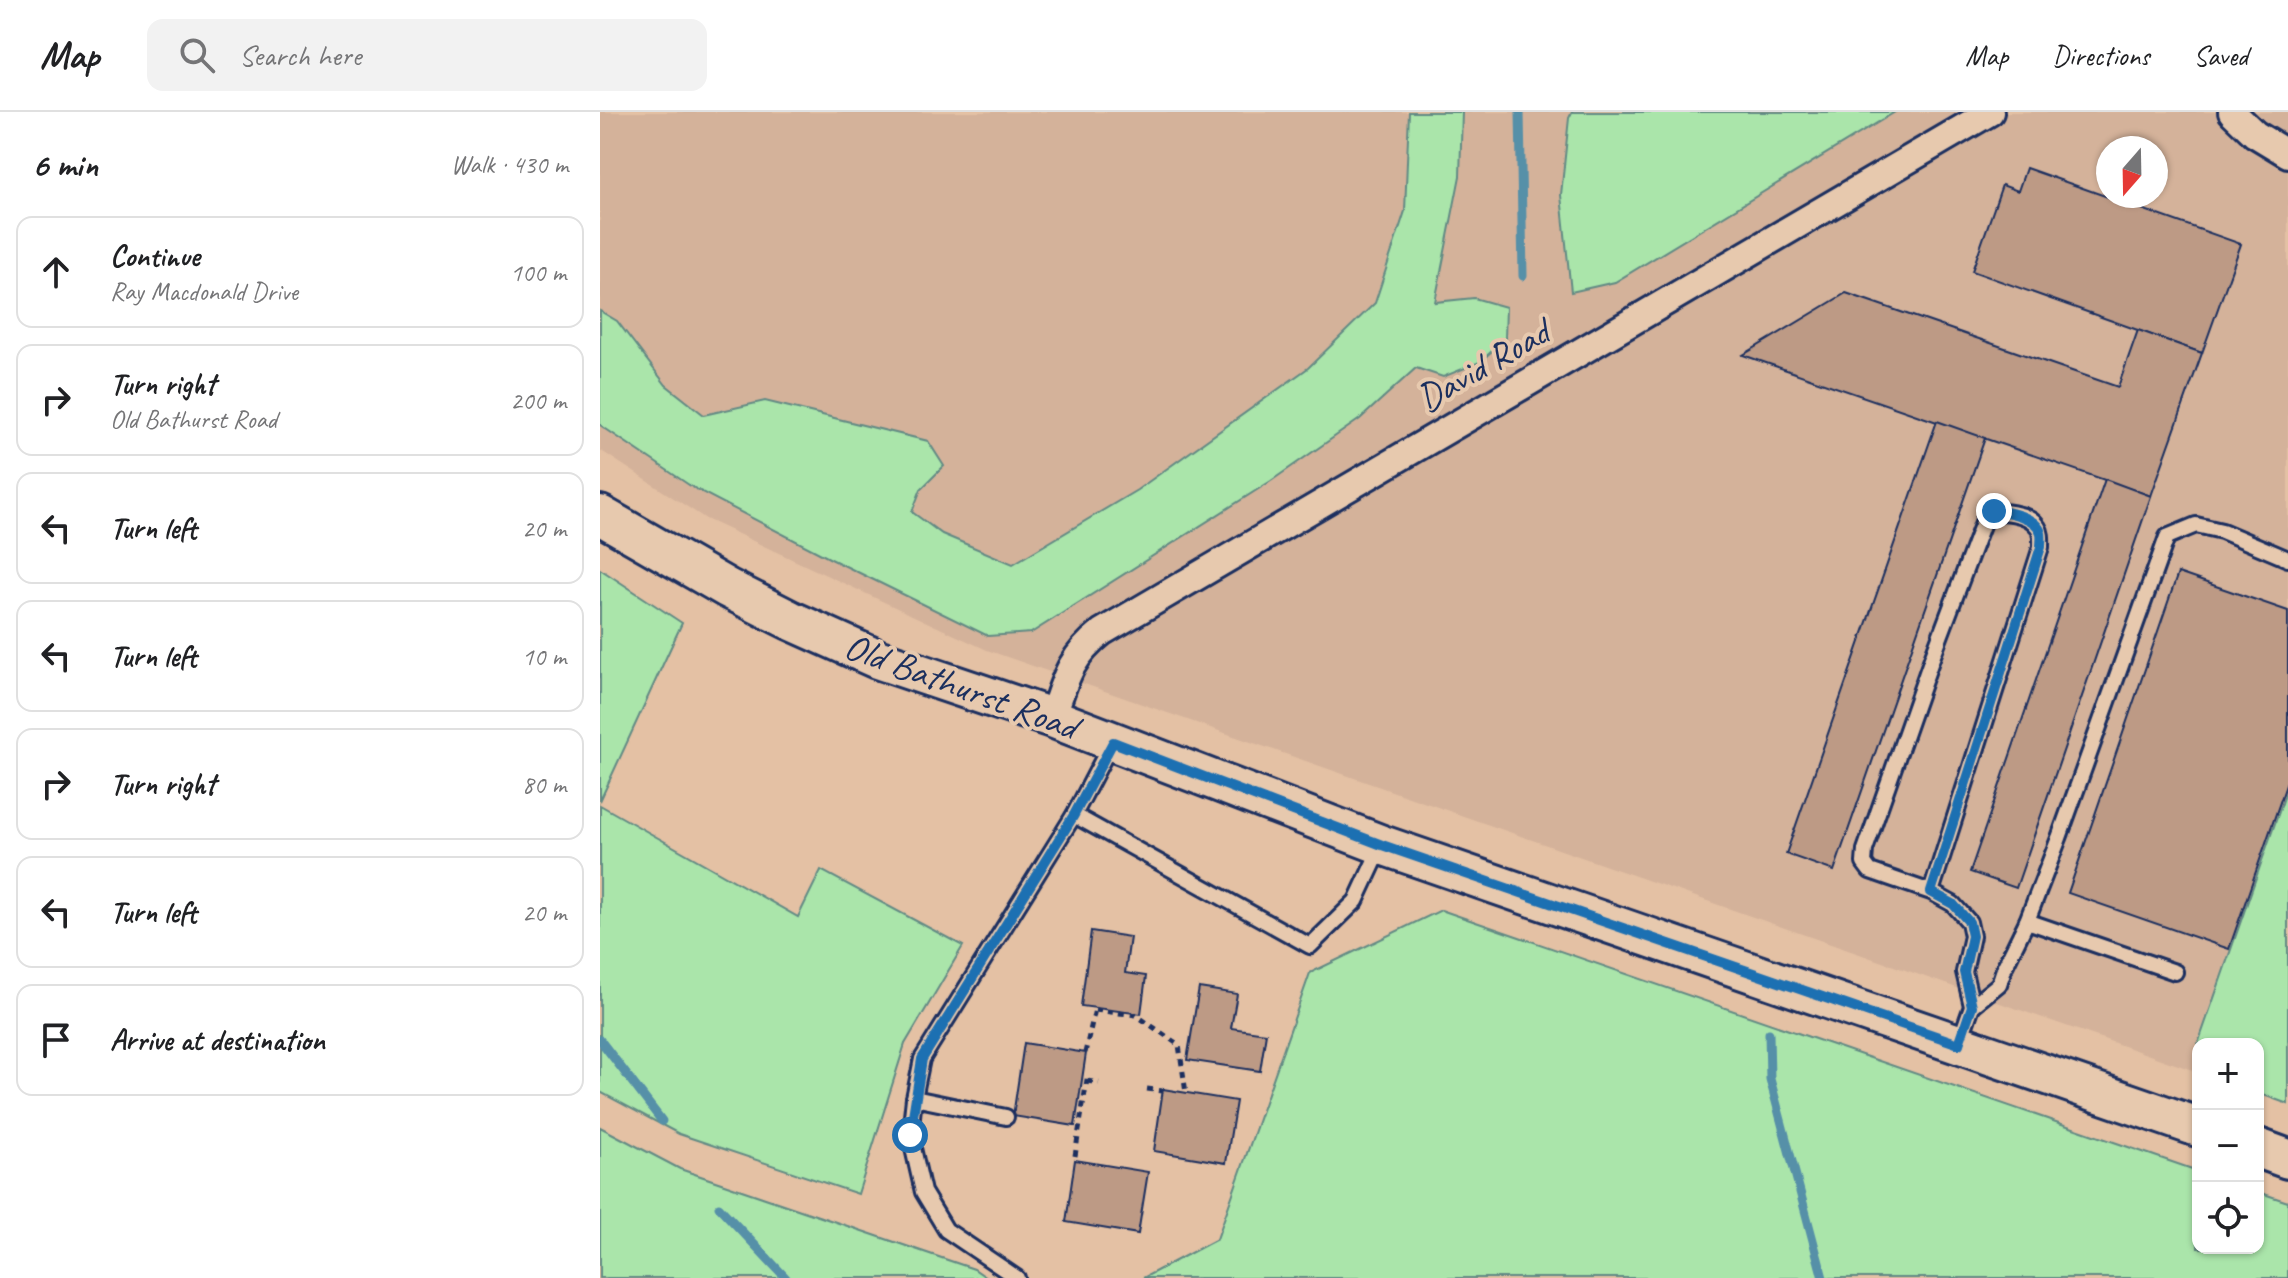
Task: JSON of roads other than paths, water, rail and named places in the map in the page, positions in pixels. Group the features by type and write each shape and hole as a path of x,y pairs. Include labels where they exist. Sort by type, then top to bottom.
{"main road":[{"name":"Old Bathurst Road","path":"600,515 727,588 877,659 1052,718 1382,845 2192,1125"},
{"path":"2264,1150 2288,1159"}],"street":[{"name":"David Road","path":"1052,718 1073,662 1087,644 1102,632 1990,112"},
{"path":"2232,112 2255,134 2288,154"}],"lane":[{"path":"1931,892 2041,547 2041,531 2036,523 2008,511 1994,511 1985,517 1932,658 1865,850 1864,863 1870,871 1931,892 1953,904 1969,922 1972,936 1964,972 1972,1006"},
{"path":"1959,1044 1972,1006 1999,984 2027,921 2167,537 2196,525 2222,531 2288,559"},
{"path":"1017,1278 946,1230 923,1192 910,1135 914,1098 922,1059 1074,815 1113,742"},
{"path":"1074,815 1310,946 1356,901 1382,845"},
{"path":"2027,921 2175,972"},
{"path":"914,1098 1006,1117"}],"waterway":[{"path":"1520,112 1523,276"},
{"path":"1769,1033 1770,1079 1823,1278"},
{"path":"600,1040 662,1121"},
{"path":"719,1207 786,1278"}]}
